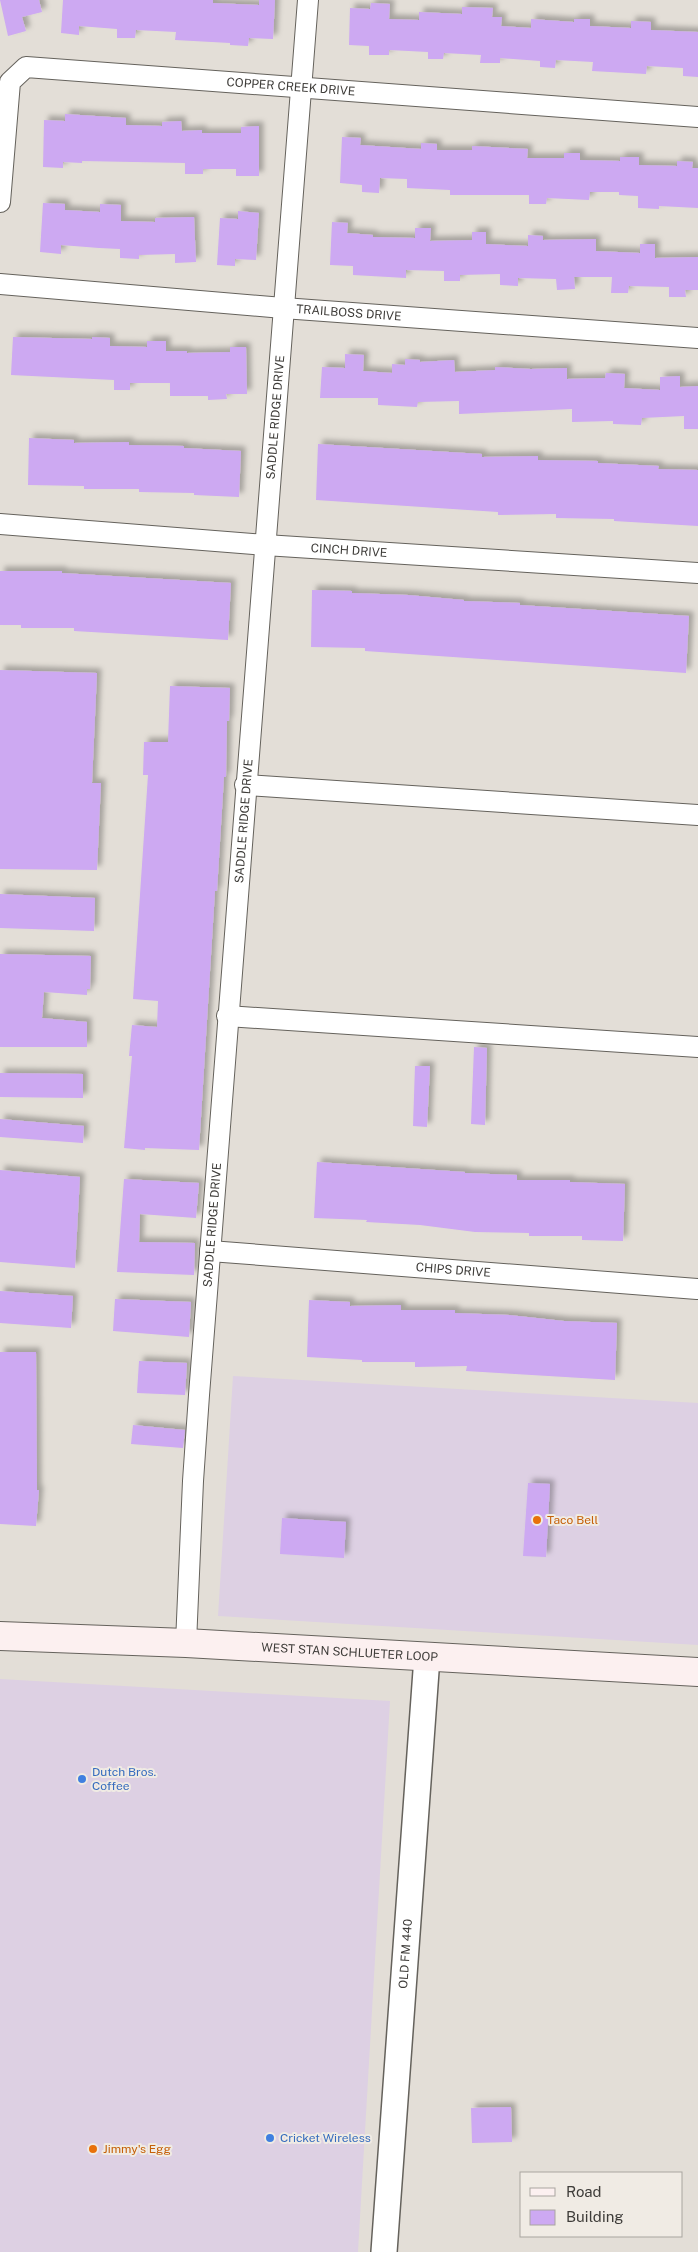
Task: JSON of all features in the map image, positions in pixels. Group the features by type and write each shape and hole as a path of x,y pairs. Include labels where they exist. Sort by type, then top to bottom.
{"main road":[{"name":"WEST STAN SCHLUETER LOOP","path":"0,1636 186,1643 698,1672"}],"street":[{"name":"SADDLE RIDGE DRIVE","path":"186,1643 193,1481 227,1016 308,0"},
{"name":"COPPER CREEK DRIVE","path":"0,202 10,82 26,67 698,117"},
{"name":"TRAILBOSS DRIVE","path":"0,284 283,308 698,338"},
{"name":"CINCH DRIVE","path":"0,524 265,545 698,573"},
{"path":"245,785 698,815"},
{"path":"227,1016 698,1047"},
{"name":"CHIPS DRIVE","path":"210,1252 697,1289"},
{"name":"OLD FM 440","path":"384,2252 427,1657"}],"shaded area":[{"path":"233,1376 698,1403 698,1645 218,1616"},
{"path":"0,1679 390,1701 358,2252 0,2252"}],"building":[{"path":"0,0 39,0 42,12 22,17 26,31 8,36"},
{"path":"63,0 213,0 213,3 259,5 259,0 275,0 273,39 249,38 248,46 230,45 230,43 175,40 176,32 136,30 135,38 117,38 117,29 79,26 79,35 61,33"},
{"path":"371,3 390,4 389,19 419,20 419,12 462,14 462,7 493,8 492,17 502,17 501,26 531,28 531,19 574,22 574,19 590,19 590,26 631,28 631,21 651,22 651,30 698,32 698,77 683,76 683,68 647,66 646,74 592,71 593,62 556,60 555,68 540,67 540,61 500,58 500,63 480,63 481,55 444,53 443,59 428,59 428,52 389,50 389,55 369,55 369,46 349,45 350,8 370,9"},
{"path":"65,114 126,118 126,125 162,126 162,122 181,121 182,131 202,130 202,133 241,133 241,127 259,126 259,176 236,176 236,169 203,169 203,174 185,174 185,163 82,161 82,163 63,162 63,168 43,167 44,120 65,121"},
{"path":"342,137 361,138 360,145 421,149 421,143 437,144 437,150 472,150 472,146 528,149 527,158 564,158 564,153 580,153 580,160 620,161 620,157 639,157 639,165 677,166 677,161 693,162 692,168 698,168 698,208 659,206 659,209 638,208 638,196 619,195 619,192 590,192 589,200 547,198 546,204 529,204 529,195 450,195 450,190 407,188 407,179 380,178 379,193 362,192 362,185 340,183"},
{"path":"43,203 65,204 65,210 100,212 100,204 121,205 121,221 155,222 155,218 194,217 196,262 175,263 175,254 139,255 139,259 120,258 120,249 61,245 61,254 40,252"},
{"path":"238,211 259,213 256,260 235,259 235,266 217,265 220,218 238,219"},
{"path":"332,222 348,223 347,233 373,235 373,237 415,238 415,228 431,228 430,241 472,240 472,232 486,232 486,244 528,246 528,235 543,236 543,240 596,239 596,251 640,253 640,244 655,244 655,258 698,257 698,290 685,290 686,297 669,297 669,287 629,286 628,293 611,293 612,277 574,277 575,289 557,290 556,279 518,278 518,286 500,285 500,274 460,275 460,281 444,281 444,271 406,270 406,278 353,275 353,266 330,265"},
{"path":"13,337 110,338 110,346 147,347 147,341 166,341 166,351 187,351 187,353 230,352 230,347 246,347 247,394 226,394 227,399 208,400 208,396 170,396 170,383 130,383 130,390 114,390 114,380 11,375"},
{"path":"345,354 364,355 363,371 392,373 392,364 405,365 405,359 420,360 420,362 454,360 455,372 495,370 495,367 567,368 567,379 605,378 606,373 625,374 624,388 660,390 660,377 680,376 680,387 698,386 698,429 684,429 684,416 642,418 641,425 613,424 613,421 572,422 572,409 459,414 459,401 418,402 417,407 378,405 378,398 320,398 322,367 345,368"},
{"path":"29,438 74,440 74,443 129,442 129,445 184,446 184,448 241,451 239,497 194,495 194,493 139,492 139,489 84,489 84,486 28,485"},
{"path":"318,444 482,454 482,457 538,456 538,460 598,461 598,463 659,466 658,469 698,470 698,526 614,521 614,519 556,518 556,514 498,515 498,512 316,500"},
{"path":"0,571 62,571 62,573 231,583 228,640 74,631 74,628 21,628 21,625 0,625"},
{"path":"312,590 352,591 352,593 408,595 464,601 520,603 520,605 689,616 686,673 365,651 365,648 311,647"},
{"path":"0,670 97,673 92,783 101,783 97,870 0,869"},
{"path":"170,686 230,688 229,721 227,721 226,777 224,777 217,891 215,891 199,1150 124,1148 132,1056 129,1056 132,1025 157,1027 158,1001 133,999 148,775 143,775 144,742 168,742"},
{"path":"0,894 95,898 94,931 0,928"},
{"path":"0,954 91,956 90,989 87,989 87,995 44,992 42,1018 87,1022 87,1047 0,1047"},
{"path":"474,1047 487,1048 485,1125 471,1124"},
{"path":"415,1066 430,1066 427,1127 413,1126"},
{"path":"0,1073 83,1074 83,1098 0,1097"},
{"path":"0,1119 84,1126 83,1143 0,1137"},
{"path":"317,1162 517,1175 517,1180 570,1180 570,1182 625,1184 623,1241 582,1240 582,1236 529,1236 529,1233 475,1232 420,1225 366,1222 367,1220 314,1218"},
{"path":"0,1170 80,1177 75,1268 0,1262"},
{"path":"124,1179 199,1183 196,1218 140,1214 139,1242 195,1243 194,1275 117,1272"},
{"path":"0,1291 73,1296 71,1328 0,1323"},
{"path":"115,1299 191,1302 189,1337 113,1331"},
{"path":"309,1300 350,1302 350,1306 401,1305 401,1310 455,1310 455,1313 617,1323 615,1380 466,1371 467,1366 415,1367 415,1362 362,1362 362,1360 307,1357"},
{"path":"0,1352 36,1352 37,1490 39,1490 36,1526 0,1524"},
{"path":"139,1361 187,1363 185,1395 137,1393"},
{"path":"133,1425 185,1430 183,1448 131,1444"},
{"name":"Taco Bell","path":"528,1483 550,1484 546,1557 523,1556"},
{"path":"282,1518 346,1522 344,1558 280,1554"},
{"path":"511,2107 512,2142 472,2143 471,2108"}],"place":[{"name":"Taco Bell","path":"537,1520"},
{"name":"Dutch Bros. Coffee","path":"82,1779"},
{"name":"Cricket Wireless","path":"270,2138"},
{"name":"Jimmy's Egg","path":"93,2149"}]}
